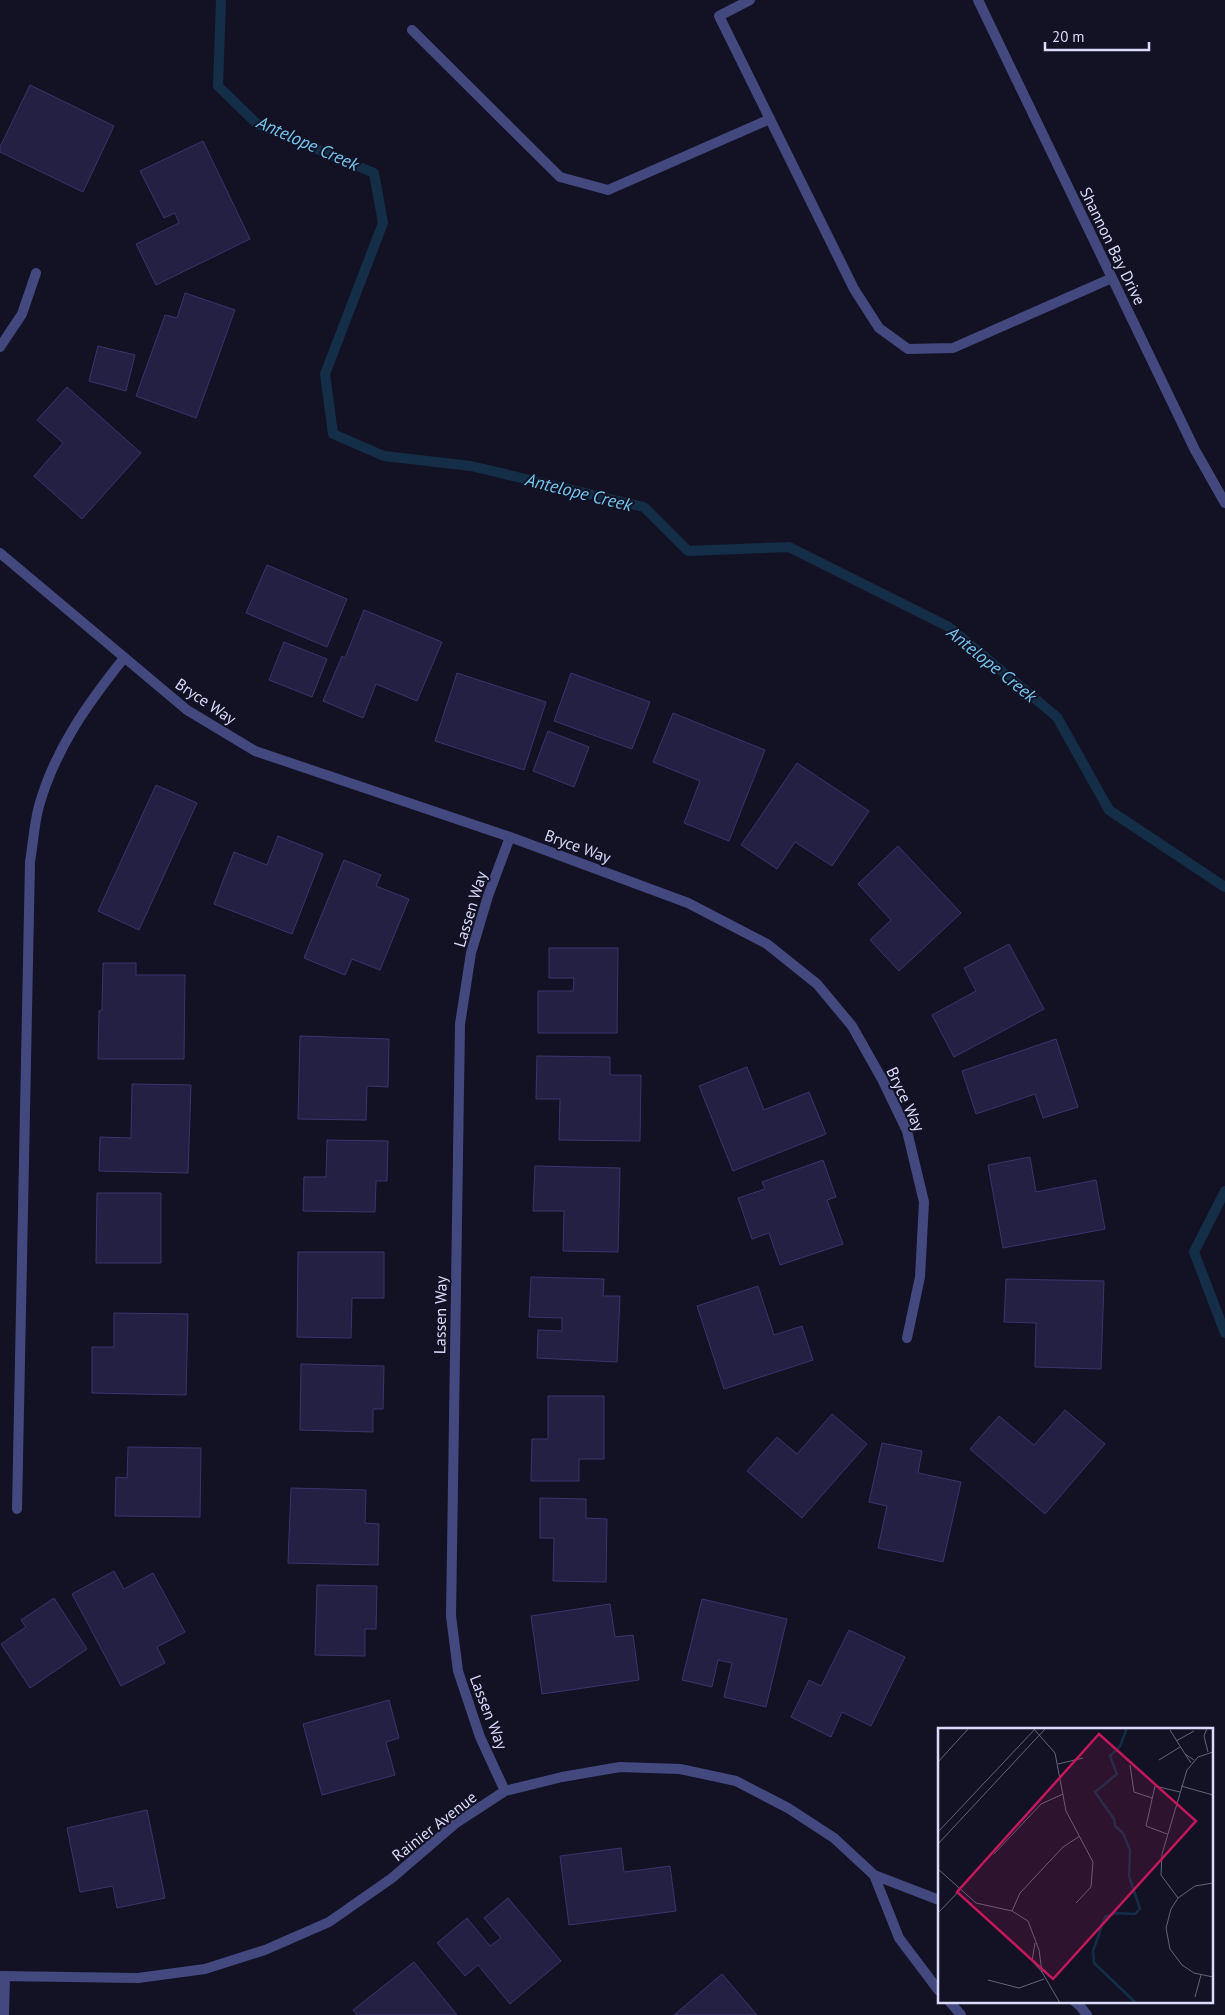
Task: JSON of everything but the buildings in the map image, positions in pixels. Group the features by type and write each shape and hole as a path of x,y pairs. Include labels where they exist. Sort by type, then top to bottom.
{"street":[{"path":"750,0 719,16 854,289 879,328 908,349 953,348 1112,278"},
{"name":"Shannon Bay Drive","path":"978,0 1195,450 1225,503"},
{"path":"412,30 560,177 608,190 770,119"},
{"path":"0,347 22,314 36,274"},
{"name":"Bryce Way","path":"0,553 187,710 255,751 510,837 688,902 767,944 817,984 852,1026 882,1079 907,1132 924,1202 920,1277 907,1338"},
{"path":"17,1509 30,862 39,807 56,759 89,703 124,658"},
{"name":"Lassen Way","path":"505,1791 480,1737 458,1672 450,1616 460,1024 471,953 488,896 510,837"},
{"name":"Rainier Avenue","path":"2,1976 138,1978 205,1969 265,1950 329,1922 392,1878 456,1823 505,1791 620,1767 680,1769 736,1780 788,1808 826,1833 874,1875 938,1900"},
{"name":"Rainier Avenue","path":"874,1875 899,1938 938,1990"},
{"path":"2,1976 4,2015"},
{"path":"949,2002 961,2015"},
{"path":"1075,2002 1087,2015"}],"waterway":[{"name":"Antelope Creek","path":"221,0 218,86 257,124 374,173 383,223 325,374 333,434 384,456 471,466 644,507 688,551 789,547 949,627 1057,717 1109,810 1225,887"},
{"name":"Antelope Creek","path":"1225,1191 1194,1252 1225,1333"}]}
